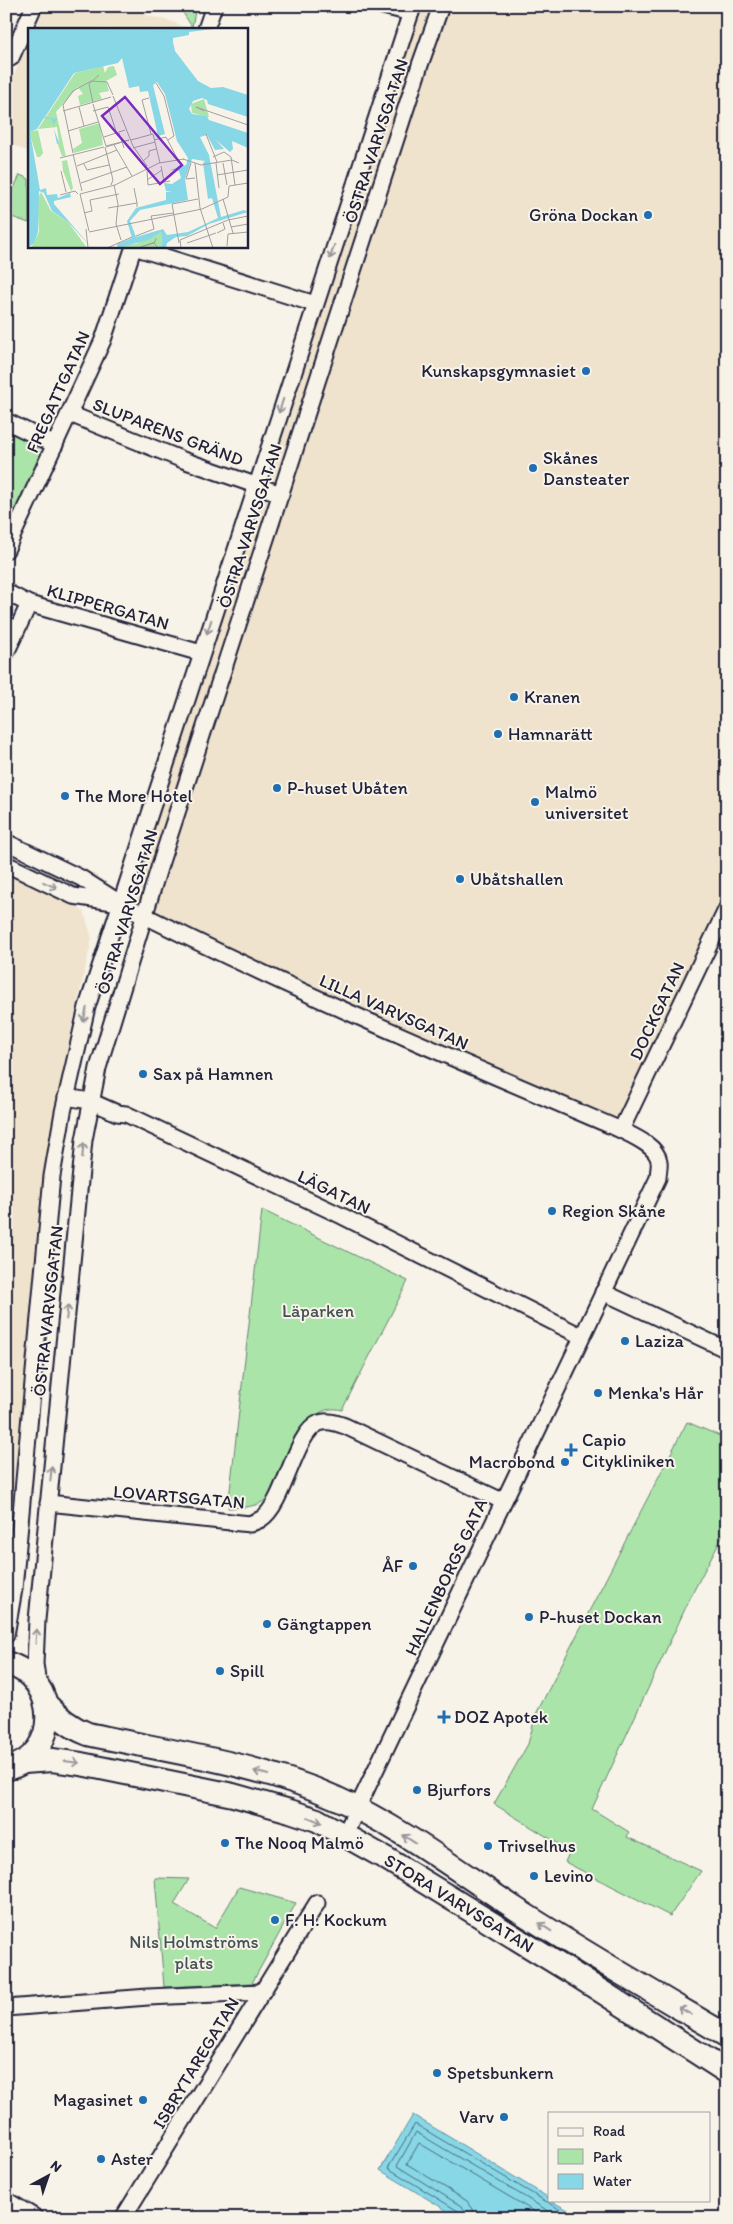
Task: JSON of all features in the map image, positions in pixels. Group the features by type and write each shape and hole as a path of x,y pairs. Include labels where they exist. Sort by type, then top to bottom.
{"street":[{"path":"10,58 34,6"},
{"path":"206,28 214,6"},
{"path":"384,6 412,9"},
{"name":"ÖSTRA VARVSGATAN","path":"38,1684 35,1641 84,1140 90,1101 98,1068 216,690 416,74 441,6"},
{"name":"ÖSTRA VARVSGATAN","path":"6,1635 13,1597 52,1176 66,1098 87,1007 412,9"},
{"name":"FREGATTGATAN","path":"6,550 104,340 134,248"},
{"path":"137,248 315,304"},
{"name":"SLUPARENS GRÄND","path":"70,414 183,460 281,494"},
{"path":"6,421 55,445"},
{"name":"KLIPPERGATAN","path":"6,592 29,604 201,653"},
{"path":"6,653 29,604"},
{"name":"LILLA VARVSGATAN","path":"6,842 81,878 120,903 182,936 339,1009 621,1130 635,1137 655,1152"},
{"name":"LILLA VARVSGATAN","path":"6,864 73,896 120,903"},
{"name":"DOCKGATAN","path":"621,1130 727,908"},
{"name":"LÄGATAN","path":"66,1098 90,1101 117,1113 126,1114 309,1200 581,1336"},
{"name":"HALLENBORGS GATA","path":"345,1834 502,1501 658,1178 659,1160 655,1152"},
{"path":"602,1292 727,1350"},
{"name":"LOVARTSGATAN","path":"48,1503 250,1524 262,1519 274,1502 308,1432 318,1424 331,1421 502,1501"},
{"name":"STORA VARVSGATAN","path":"6,1663 24,1670 38,1684 47,1705 46,1733 40,1746 15,1766"},
{"name":"STORA VARVSGATAN","path":"47,1705 74,1729 88,1734 272,1776 328,1795 357,1808 396,1830 570,1943 727,2036"},
{"name":"STORA VARVSGATAN","path":"15,1766 52,1760 81,1764 233,1795 290,1810 345,1834 724,2065"},
{"name":"ISBRYTAREGATAN","path":"123,2218 317,1903"},
{"path":"6,2008 148,1997 262,1992"},
{"path":"6,2200 36,2218"}],"shaded area":[{"path":"45,6 138,6 148,16 170,21 186,28 35,28"},
{"path":"413,6 727,6 727,908 621,1130 120,903"},
{"path":"28,43 28,152 6,142 6,93"},
{"path":"6,868 62,895 84,912 92,938 64,1063 47,1181 6,1550"}],"green space":[{"path":"179,6 196,6 192,27"},
{"path":"20,175 28,179 28,223 6,215 6,205"},
{"path":"6,425 32,438 43,458 6,530"},
{"name":"Läparken","path":"262,1210 408,1281 342,1410 328,1409 316,1415 305,1426 295,1439 268,1498 254,1505 228,1508"},
{"path":"687,1422 727,1439 727,1527 692,1594 592,1809 629,1832 627,1837 701,1871 670,1916 565,1862 570,1851 494,1804 528,1744 536,1714"},
{"name":"Nils Holmströms plats","path":"155,1878 189,1879 174,1904 215,1928 239,1887 296,1903 252,1983 164,1987"}],"water":[{"path":"413,2115 548,2197 548,2202 553,2202 574,2213 571,2218 459,2218 380,2170"}],"pier":[{"path":"617,2202 620,2202 651,2218 608,2218"}],"place":[{"name":"Gröna Dockan","path":"648,215"},
{"name":"Kunskapsgymnasiet","path":"586,371"},
{"name":"Skånes Dansteater","path":"533,468"},
{"name":"Kranen","path":"514,697"},
{"name":"Hamnarätt","path":"498,734"},
{"name":"P-huset Ubåten","path":"277,788"},
{"name":"The More Hotel","path":"65,796"},
{"name":"Malmö universitet","path":"535,802"},
{"name":"Ubåtshallen","path":"460,879"},
{"name":"Sax på Hamnen","path":"143,1074"},
{"name":"Region Skåne","path":"552,1211"},
{"name":"Laziza","path":"625,1341"},
{"name":"Menka's Hår","path":"598,1393"},
{"name":"Capio Citykliniken","path":"571,1450"},
{"name":"Macrobond","path":"565,1462"},
{"name":"ÅF","path":"413,1566"},
{"name":"P-huset Dockan","path":"529,1617"},
{"name":"Gängtappen","path":"267,1624"},
{"name":"Spill","path":"220,1671"},
{"name":"DOZ Apotek","path":"444,1717"},
{"name":"Bjurfors","path":"417,1790"},
{"name":"The Nooq Malmö","path":"225,1843"},
{"name":"Trivselhus","path":"488,1846"},
{"name":"Levino","path":"534,1876"},
{"name":"F. H. Kockum","path":"275,1920"},
{"name":"Spetsbunkern","path":"437,2073"},
{"name":"Magasinet","path":"143,2100"},
{"name":"Varv","path":"504,2117"},
{"name":"Aster","path":"101,2159"}]}
